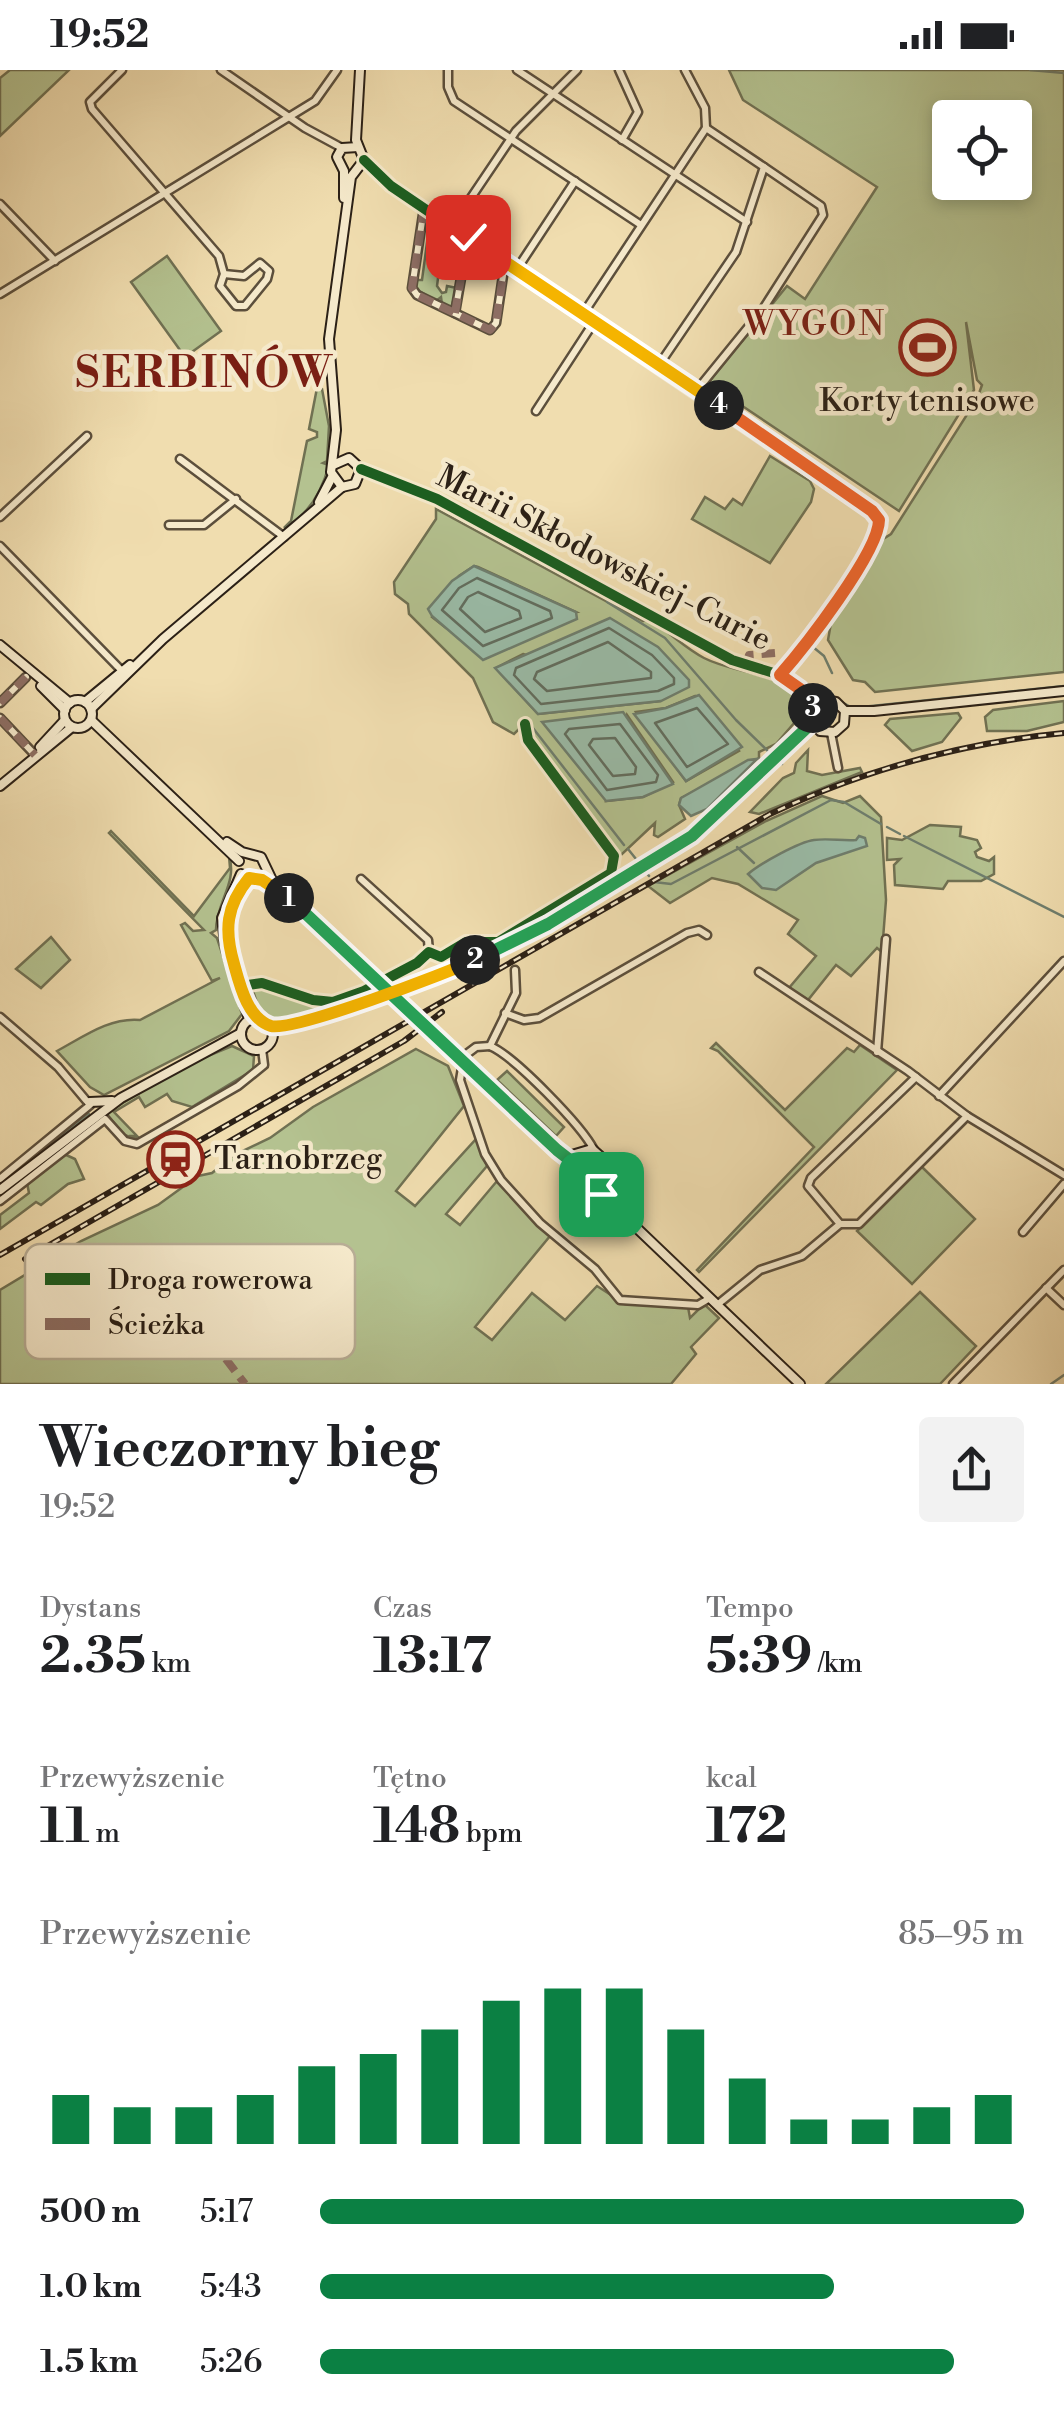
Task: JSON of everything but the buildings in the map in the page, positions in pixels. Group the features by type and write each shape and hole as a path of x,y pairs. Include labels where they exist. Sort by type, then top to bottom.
{"main road":[{"path":"317,506 332,477 334,464 336,429 328,352 344,171 337,158 344,147 356,102 360,70"},
{"path":"342,227 357,171 364,160 358,147 356,102"},
{"path":"344,147 358,147"},
{"path":"344,171 357,171"},
{"path":"336,429 349,458 361,469 358,481"},
{"path":"334,464 349,458"},
{"name":"Marii Skłodowskiej-Curie","path":"361,469 428,494 732,660 780,675 818,705"},
{"path":"332,477 342,487"},
{"path":"0,786 35,755 68,715 88,706 317,506 342,487 358,481 391,480"},
{"path":"0,645 68,715 88,723 242,857 253,875 288,897 582,1170 606,1198 800,1384"},
{"path":"88,723 88,706 122,671 146,654"},
{"path":"845,715 1064,692"},
{"path":"242,857 262,857 227,917 234,965 252,1019 270,1026 292,1023 443,974 548,924 692,836 815,725 818,705 836,702 845,715"},
{"path":"815,725 831,733 841,728 845,715"},
{"path":"90,1102 103,1104 121,1098 219,1047 241,1033 252,1019"},
{"path":"219,1047 244,1044 262,1049 292,1023"},
{"path":"270,1026 272,1037"},
{"path":"241,1033 244,1044"},
{"path":"0,1190 121,1098"},
{"path":"565,1157 594,1150 600,1158 598,1168 606,1198"},
{"path":"581,1152 582,1170"},
{"path":"582,1170 598,1168"}],"street":[{"path":"122,70 90,102 219,256 224,274 220,286 236,306 242,307 268,279 269,271 262,263 244,276 224,274"},
{"path":"220,70 306,128 344,147"},
{"path":"0,294 317,100 337,70"},
{"path":"448,70 448,88 454,101 642,225"},
{"path":"517,70 747,222"},
{"path":"452,226 511,138 577,70"},
{"path":"619,70 638,112 622,140"},
{"path":"583,314 706,128 707,114 685,70"},
{"path":"306,128 337,158"},
{"path":"357,171 391,186 697,390 763,309 824,216 821,206 706,128"},
{"path":"364,160 391,186"},
{"path":"658,365 736,252 764,168"},
{"path":"517,270 575,181"},
{"path":"0,204 55,261"},
{"path":"424,208 412,288 418,295 490,330 496,323 505,262"},
{"path":"455,313 468,237"},
{"path":"536,411 594,322"},
{"name":"Marii Skłodowskiej-Curie","path":"697,390 872,511 879,528 804,648 780,675"},
{"path":"0,518 87,436"},
{"path":"180,459 284,537"},
{"path":"169,525 204,524 236,499"},
{"path":"0,546 122,671"},
{"path":"0,703 26,676"},
{"path":"0,718 35,755"},
{"path":"429,952 441,958 466,942 498,942 614,869 614,856 528,740 526,724"},
{"path":"831,733 838,768"},
{"path":"361,879 428,940 429,952"},
{"path":"505,1013 524,1020 538,1018 686,933 699,930 707,935"},
{"path":"877,1052 886,939"},
{"path":"241,986 262,983 313,1000 333,1002 364,991 429,952"},
{"path":"939,1096 1064,961"},
{"path":"490,1046 517,988 515,970"},
{"path":"758,972 916,1077 967,1116 1064,1175"},
{"path":"0,1017 42,1052 90,1102 87,1112 0,1179"},
{"path":"594,1150 588,1139 508,1058 490,1046 476,1047 464,1056 459,1075 486,1154 510,1191 594,1269 620,1300 698,1305 714,1302 760,1270 802,1256 840,1224 859,1224 967,1116"},
{"path":"0,1200 105,1118 125,1142 137,1144 256,1074 264,1065 262,1049"},
{"path":"840,1224 812,1195 808,1186 811,1178 916,1077"},
{"path":"581,1152 588,1139"},
{"path":"1023,1232 1064,1184"},
{"path":"953,1384 1064,1270"},
{"path":"1046,1288 1064,1305"}],"shaded area":[{"path":"10,70 69,70 0,136 0,78"},
{"path":"729,70 1064,70 1064,672 875,692 865,682 853,680 828,640 831,623 880,541 891,534 977,399 982,385 977,380 966,322 974,390 899,511 708,383 787,286 805,299 877,187 743,100"},
{"path":"424,219 461,244 458,259 451,259 448,249 441,255 437,286 442,293 447,286 457,288 451,308 442,304 441,297 436,301 416,289 416,280 422,280 429,228 424,226"},
{"path":"167,256 221,331 185,357 131,282"},
{"path":"317,388 322,389 329,426 327,461 323,463 329,465 313,501 284,528 291,521 307,441 317,437 317,432 309,429"},
{"path":"770,456 810,481 814,489 811,502 770,563 692,519 705,497 725,509 733,499 742,505"},
{"path":"436,509 643,621 647,619 704,658 782,684 802,702 791,714 795,722 776,744 759,752 759,758 681,798 679,805 685,819 658,837 654,835 655,823 620,856 532,739 521,727 514,734 493,722 473,678 409,614 408,604 395,594 394,582 436,519","holes":["478,567 576,612 446,628 432,617 459,576","523,654 661,701 538,714 496,668","695,696 739,751 686,781 636,712 666,708","627,715 673,782 643,797 606,801"]},
{"path":"1064,701 1064,722 1027,731 987,731 985,717 993,710"},
{"path":"958,713 961,718 942,742 912,751 885,725 890,719"},
{"path":"808,750 807,771 822,775 860,768 862,772 759,814 750,812 783,778 794,773 796,763"},
{"path":"822,796 843,803 860,796 881,817 886,900 882,952 877,948 851,976 836,965 808,1000 789,988 816,956 788,934 798,920 738,884 712,878 670,903 648,886 766,821"},
{"path":"930,825 961,827 960,836 977,840 981,848 975,852 977,857 989,861 994,857 994,874 981,881 948,881 943,889 895,885 894,865 900,859 887,860 887,838 902,840"},
{"path":"111,831 194,916 230,868 229,856 231,875 229,884 216,930 211,933 217,938 242,1014 229,1031 104,1095 90,1087 57,1051 107,1025 140,1020 220,978 212,981 181,925 185,923 193,931 204,930"},
{"path":"51,937 70,960 41,988 16,969"},
{"path":"261,988 311,1005 335,1006 275,1023 256,1011 259,1009 253,991"},
{"path":"716,1043 785,1110 847,1048 854,1052 860,1045 897,1070 699,1272 814,1147 711,1048"},
{"path":"232,1046 254,1056 253,1070 192,1107 172,1101 167,1094 145,1107 139,1097 114,1112 137,1136 129,1136 138,1139 124,1135 106,1113 186,1065"},
{"path":"416,1049 448,1066 464,1106 396,1191 415,1206 477,1138 487,1166 446,1214 460,1225 497,1181 550,1236 475,1327 492,1340 532,1293 565,1320 597,1286 625,1304 688,1307 690,1318 704,1304 719,1318 691,1347 696,1354 671,1384 0,1384 0,1290 25,1275 25,1359 355,1359 355,1244 76,1244 158,1205 198,1176 212,1173 234,1155 270,1138 313,1107"},
{"path":"507,1071 564,1127 556,1136 497,1080"},
{"path":"64,1154 75,1159 84,1179 68,1184 41,1205 36,1202 0,1229 0,1215 29,1193 27,1183"},
{"path":"921,1166 975,1219 912,1284 857,1231"},
{"path":"920,1292 976,1346 940,1384 826,1384"}],"water":[{"path":"474,566 576,612 577,619 483,660 428,609 452,581"},
{"path":"610,618 658,647 689,680 689,687 661,701 538,714 495,668"},
{"path":"699,695 742,747 686,781 634,714 666,708"},
{"path":"623,712 673,784 643,797 606,801 542,722"},
{"path":"757,759 707,809 691,816 679,805 681,798 748,760"},
{"path":"859,836 865,838 867,846 816,863 776,890 762,888 748,874 807,842 856,840"}],"waterway":[{"path":"1030,70 1064,73"},
{"path":"607,602 665,638 772,755"},
{"path":"832,673 824,656 813,647 791,673 852,708 1064,686"},
{"path":"792,715 805,702"},
{"path":"529,723 624,845"},
{"path":"654,882 671,884 831,800 844,802 881,824"},
{"path":"887,827 900,834"},
{"path":"904,836 1064,917"},
{"path":"737,847 754,863"},
{"path":"628,849 640,864"},
{"path":"646,872 649,876"},
{"path":"0,1183 89,1114"},
{"path":"1051,1384 1064,1375"}],"railway":[{"path":"0,1255 770,814 841,784 913,761 950,751 1064,733"},
{"path":"51,1244 404,1041 442,1012"}],"marked path":[{"path":"424,208 412,288 417,295 490,330 496,323 505,262"},
{"path":"455,313 468,237"},
{"path":"746,665 749,655 775,653"},
{"path":"0,703 26,677"},
{"path":"0,718 35,755"},
{"path":"226,1359 245,1384"}],"cycle path":[{"path":"364,160 391,186 876,515 876,529 856,571 780,675"},
{"path":"361,469 437,499 732,660 780,675 821,702"},
{"path":"241,986 262,983 313,1000 333,1002 364,991 417,963 429,952 441,957 466,942 498,942 611,873 614,856 528,740 525,724"}],"place":[{"name":"Korty tenisowe","path":"927,347"},
{"name":"Tarnobrzeg","path":"175,1159"}],"district":[{"name":"WYGON","path":"815,324"},
{"name":"SERBINÓW","path":"205,374"}],"route":[{"path":"468,237 800,460 872,511 880,524 808,642 780,675 800,689 814,709 813,722 692,836 548,924 412,986 377,998 340,1010 270,1026 255,1018 245,999 227,935 230,906 249,878 257,877 288,897 320,926 345,950 418,1018 557,1150 589,1175 601,1194"}]}
